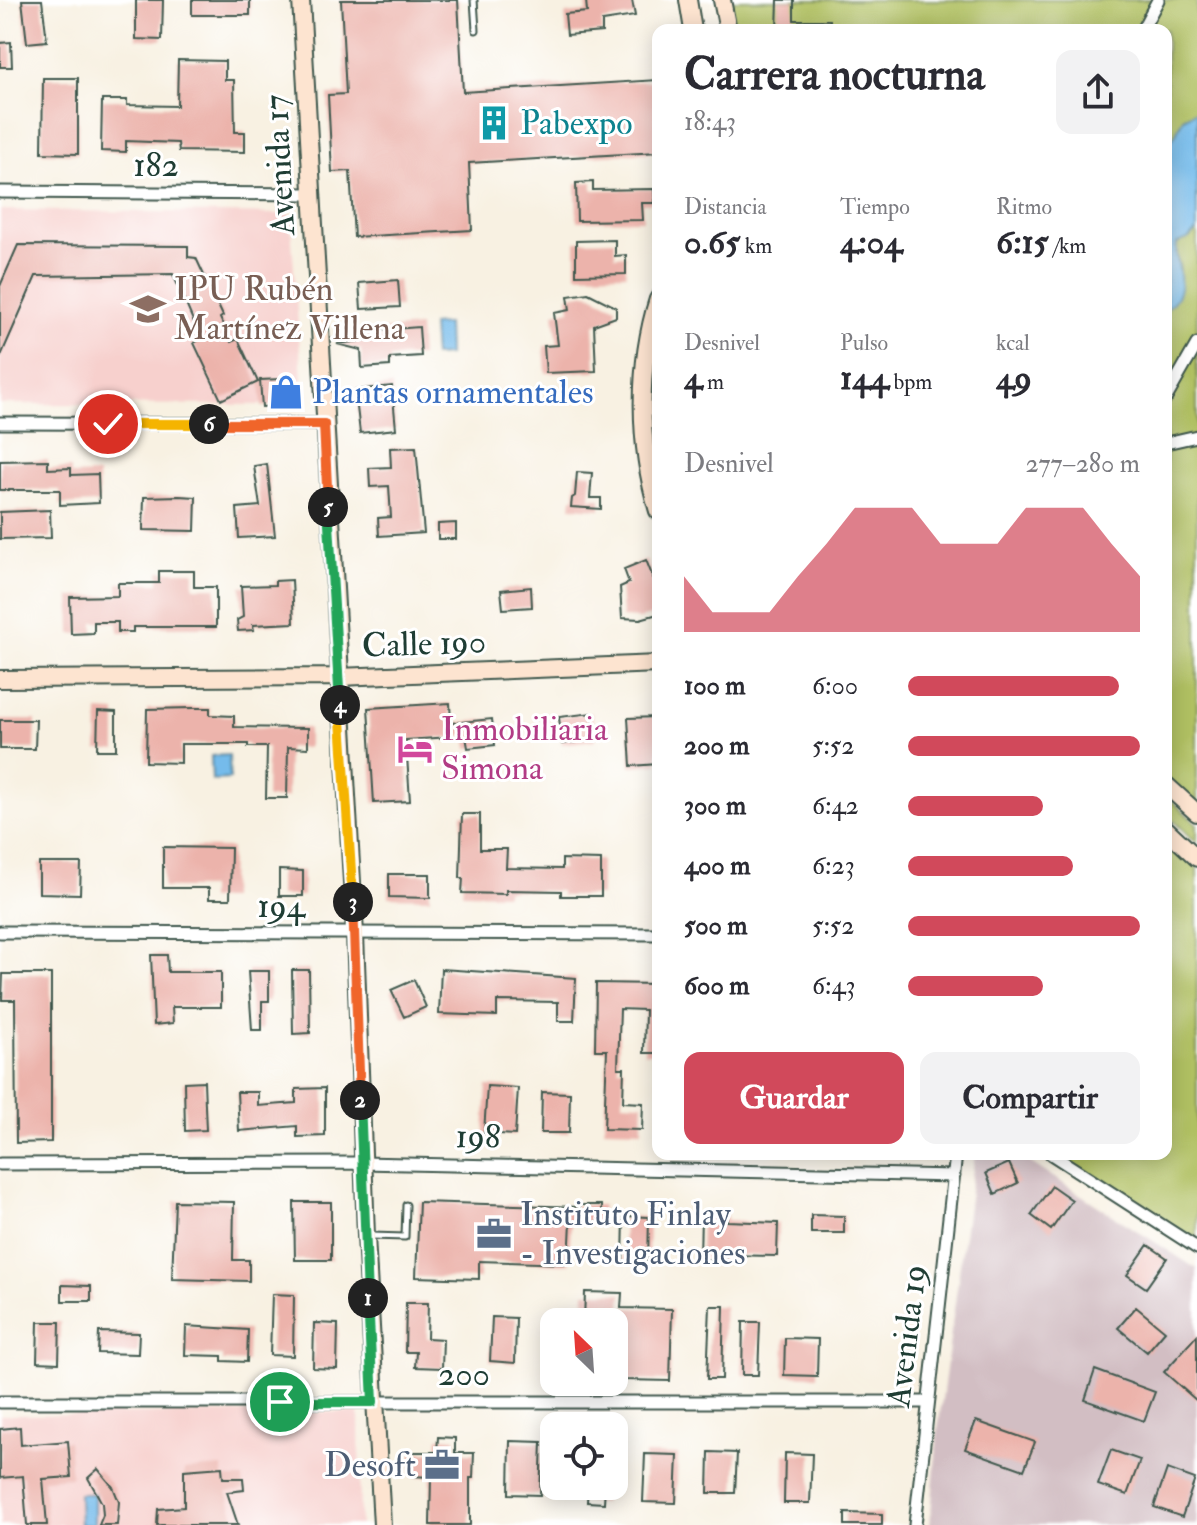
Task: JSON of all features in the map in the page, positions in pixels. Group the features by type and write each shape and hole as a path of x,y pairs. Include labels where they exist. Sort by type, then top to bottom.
{"street":[{"name":"Avenida 17","path":"301,0 355,934 362,1163 382,1525"},
{"path":"688,0 692,24"},
{"path":"722,0 727,24"},
{"path":"1145,24 1158,0"},
{"name":"182","path":"0,192 311,194"},
{"path":"652,329 645,365 643,432 652,479"},
{"path":"1172,388 1197,344"},
{"path":"0,423 324,424"},
{"path":"1172,442 1197,436"},
{"name":"Calle 190","path":"0,679 338,677 652,664"},
{"path":"1172,790 1197,813"},
{"path":"1172,835 1197,858"},
{"name":"194","path":"0,932 652,934"},
{"name":"Avenida 19","path":"915,1525 955,1160"},
{"path":"1060,1160 1197,1248"},
{"name":"198","path":"0,1164 362,1163 954,1176"},
{"name":"200","path":"0,1402 927,1402"}],"lane":[{"path":"474,0 476,30"},
{"path":"366,1236 405,1237 406,1205"}],"shaded area":[{"name":"IPU Rubén Martínez Villena","path":"0,210 290,214 304,405 0,404"},
{"path":"974,1160 1026,1160 1197,1269 1197,1525 930,1525 938,1429"},
{"path":"359,1412 360,1525 0,1525 0,1415"}],"green space":[{"path":"722,0 1197,0 1197,111 1183,118 1172,139 1172,24 727,24"},
{"path":"1197,230 1197,813 1172,790 1172,301 1180,280 1177,243 1188,239"},
{"path":"1172,801 1197,824 1197,843 1172,820"},
{"path":"1172,835 1197,858 1197,1248 1060,1160 1172,1160"}],"water":[{"path":"1197,111 1197,230 1188,239 1177,243 1180,285 1172,303 1172,139 1183,118"},
{"path":"447,324 448,355 434,356 432,325"},
{"path":"229,755 230,779 212,780 211,756"},
{"path":"79,1494 94,1494 94,1525 80,1525"}],"building":[{"path":"22,0 42,0 47,41 27,43"},
{"path":"136,0 163,0 162,40 136,39"},
{"path":"192,0 250,0 250,15 192,15"},
{"name":"Pabexpo","path":"341,0 458,0 463,92 652,80 652,152 469,163 472,230 354,237 350,171 332,172 328,95 346,94"},
{"path":"586,0 632,0 635,16 602,21 602,32 567,35 565,14 587,12"},
{"path":"778,0 794,0 794,20 830,20 830,24 777,24"},
{"path":"11,42 12,67 0,67 0,43"},
{"path":"178,60 225,61 225,80 234,80 235,132 245,132 245,152 179,151 178,143 126,141 126,152 101,151 102,100 127,100 127,105 177,106"},
{"path":"43,78 78,78 78,154 42,153"},
{"path":"593,182 593,190 652,189 652,203 642,203 643,220 577,221 576,183"},
{"path":"615,240 615,256 626,255 626,274 576,275 576,241"},
{"path":"18,245 188,246 188,257 196,258 223,316 220,318 231,342 238,339 258,382 221,400 194,343 201,339 173,274 36,276 0,358 0,286"},
{"path":"398,280 400,307 361,309 359,283"},
{"path":"588,293 616,307 616,317 594,325 596,371 546,373 544,346 558,345 554,313 570,310 568,296"},
{"path":"419,327 421,356 390,358 390,366 362,368 361,350 337,344 367,340 367,331"},
{"path":"281,379 282,387 292,386 293,399 274,400 273,406 262,407 260,380"},
{"path":"392,386 396,429 360,433 355,390"},
{"path":"416,447 424,533 379,536 378,518 391,517 389,486 370,487 369,468 391,467 390,448"},
{"path":"48,460 48,469 71,468 71,475 98,474 99,503 60,505 60,490 0,490 0,461"},
{"path":"267,464 275,536 239,538 237,508 260,506 254,466"},
{"path":"577,472 592,473 590,498 601,498 601,509 571,507"},
{"path":"144,497 196,497 195,531 143,530"},
{"path":"50,510 51,538 0,539 0,512"},
{"path":"456,523 456,539 438,539 438,524"},
{"path":"646,560 652,575 652,616 622,618 620,587 629,583 624,569"},
{"path":"159,571 194,571 194,587 216,587 216,627 133,627 133,632 118,632 118,622 94,622 94,633 71,634 70,597 118,596 118,583 159,583"},
{"path":"292,580 294,623 253,625 254,630 238,631 237,620 243,617 241,586 275,585 275,581"},
{"path":"531,587 532,607 503,609 501,590"},
{"path":"450,703 451,723 492,719 495,745 468,748 466,736 406,740 410,801 374,803 368,708"},
{"path":"210,708 210,715 234,716 234,727 308,728 308,748 288,747 287,798 266,798 267,747 181,744 181,763 146,762 147,709"},
{"path":"98,711 116,712 116,750 97,750"},
{"path":"592,713 595,740 562,744 559,717"},
{"path":"652,717 652,764 631,766 628,718"},
{"path":"0,720 36,720 35,749 0,749"},
{"path":"462,814 480,814 480,849 507,849 506,868 562,869 562,859 601,860 601,896 561,896 561,891 462,893"},
{"path":"163,847 231,848 230,899 209,899 209,888 163,888"},
{"path":"39,863 81,863 80,894 39,893"},
{"path":"279,870 303,871 303,896 279,896"},
{"path":"389,874 430,874 430,898 389,897"},
{"path":"151,955 167,955 168,972 221,972 221,1007 172,1007 173,1023 154,1025"},
{"path":"441,969 576,978 574,1021 558,1021 558,1002 497,1001 497,1016 439,1014"},
{"path":"292,970 309,970 310,1033 293,1034"},
{"path":"248,971 269,971 269,1001 262,1001 262,1030 252,1030"},
{"path":"3,974 51,974 51,1142 16,1143 15,1000 2,1000"},
{"path":"414,980 426,1007 404,1017 391,990"},
{"path":"596,983 652,984 652,1053 644,1053 645,1010 620,1009 618,1068 624,1068 623,1102 643,1103 642,1130 604,1129 607,1050 595,1050"},
{"path":"204,1081 206,1130 185,1131 184,1082"},
{"path":"487,1086 518,1088 515,1135 484,1133"},
{"path":"325,1088 325,1136 297,1137 297,1126 239,1131 237,1092 258,1092 258,1106 296,1103 296,1089"},
{"path":"542,1092 570,1093 569,1133 541,1133"},
{"path":"1009,1163 1018,1183 995,1194 986,1173"},
{"path":"1052,1186 1072,1200 1051,1230 1031,1215"},
{"path":"175,1201 234,1202 233,1260 249,1260 249,1281 172,1279"},
{"path":"294,1202 331,1202 331,1260 295,1260"},
{"name":"Instituto Finlay - Investigaciones","path":"419,1202 602,1205 602,1222 571,1221 569,1264 479,1261 479,1279 416,1277"},
{"path":"701,1214 727,1215 727,1221 778,1223 777,1256 726,1255 726,1260 700,1259"},
{"path":"811,1215 844,1216 844,1233 811,1233"},
{"path":"624,1216 649,1217 648,1262 623,1261"},
{"path":"1148,1245 1167,1258 1146,1288 1127,1275"},
{"path":"62,1285 91,1286 91,1301 62,1301"},
{"path":"585,1292 622,1293 621,1308 584,1308"},
{"path":"272,1294 294,1295 293,1356 270,1355"},
{"path":"406,1303 428,1303 427,1338 443,1339 442,1368 415,1367 416,1352 405,1352"},
{"path":"710,1306 724,1306 722,1379 707,1379"},
{"path":"1136,1307 1165,1331 1147,1352 1118,1328"},
{"path":"628,1308 672,1309 670,1381 628,1380"},
{"path":"492,1317 516,1318 515,1363 490,1361"},
{"path":"38,1322 60,1322 59,1363 37,1362"},
{"path":"743,1322 760,1322 758,1375 742,1375"},
{"path":"314,1323 338,1324 337,1369 313,1368"},
{"path":"186,1326 248,1330 247,1362 222,1361 222,1356 185,1355"},
{"path":"99,1332 139,1333 138,1354 98,1353"},
{"path":"1197,1335 1197,1401 1164,1372"},
{"path":"785,1338 818,1339 817,1376 784,1375"},
{"path":"1095,1370 1155,1392 1144,1421 1085,1400"},
{"path":"976,1421 1035,1442 1024,1470 965,1449"},
{"path":"20,1427 21,1445 68,1441 71,1477 43,1479 47,1525 27,1525 23,1476 0,1478 0,1429"},
{"path":"438,1437 455,1438 455,1453 474,1453 473,1478 470,1478 470,1525 430,1525 431,1477 411,1476 412,1452 437,1452"},
{"path":"510,1441 540,1442 540,1495 509,1494"},
{"path":"1111,1450 1140,1460 1127,1495 1098,1485"},
{"path":"709,1452 737,1453 735,1493 708,1493"},
{"path":"785,1453 812,1454 810,1503 784,1503"},
{"path":"645,1454 678,1455 676,1503 643,1502"},
{"path":"222,1467 223,1478 243,1478 244,1490 227,1492 238,1525 157,1525 158,1509 184,1507 184,1470"},
{"path":"98,1469 113,1487 119,1502 117,1525 99,1525 103,1515 102,1503 88,1478"},
{"path":"1167,1469 1195,1479 1182,1517 1154,1507"},
{"path":"587,1500 604,1500 604,1503"},
{"path":"845,1513 882,1514 882,1525 845,1525"}],"place":[{"name":"Pabexpo","path":"494,123"},
{"name":"IPU Rubén Martínez Villena","path":"148,309"},
{"name":"Plantas ornamentales","path":"286,392"},
{"name":"Inmobiliaria Simona","path":"415,749"},
{"name":"Instituto Finlay - Investigaciones","path":"494,1234"},
{"name":"Desoft","path":"442,1465"}],"route":[{"path":"108,424 324,424 355,934 373,1402 280,1402"}]}
